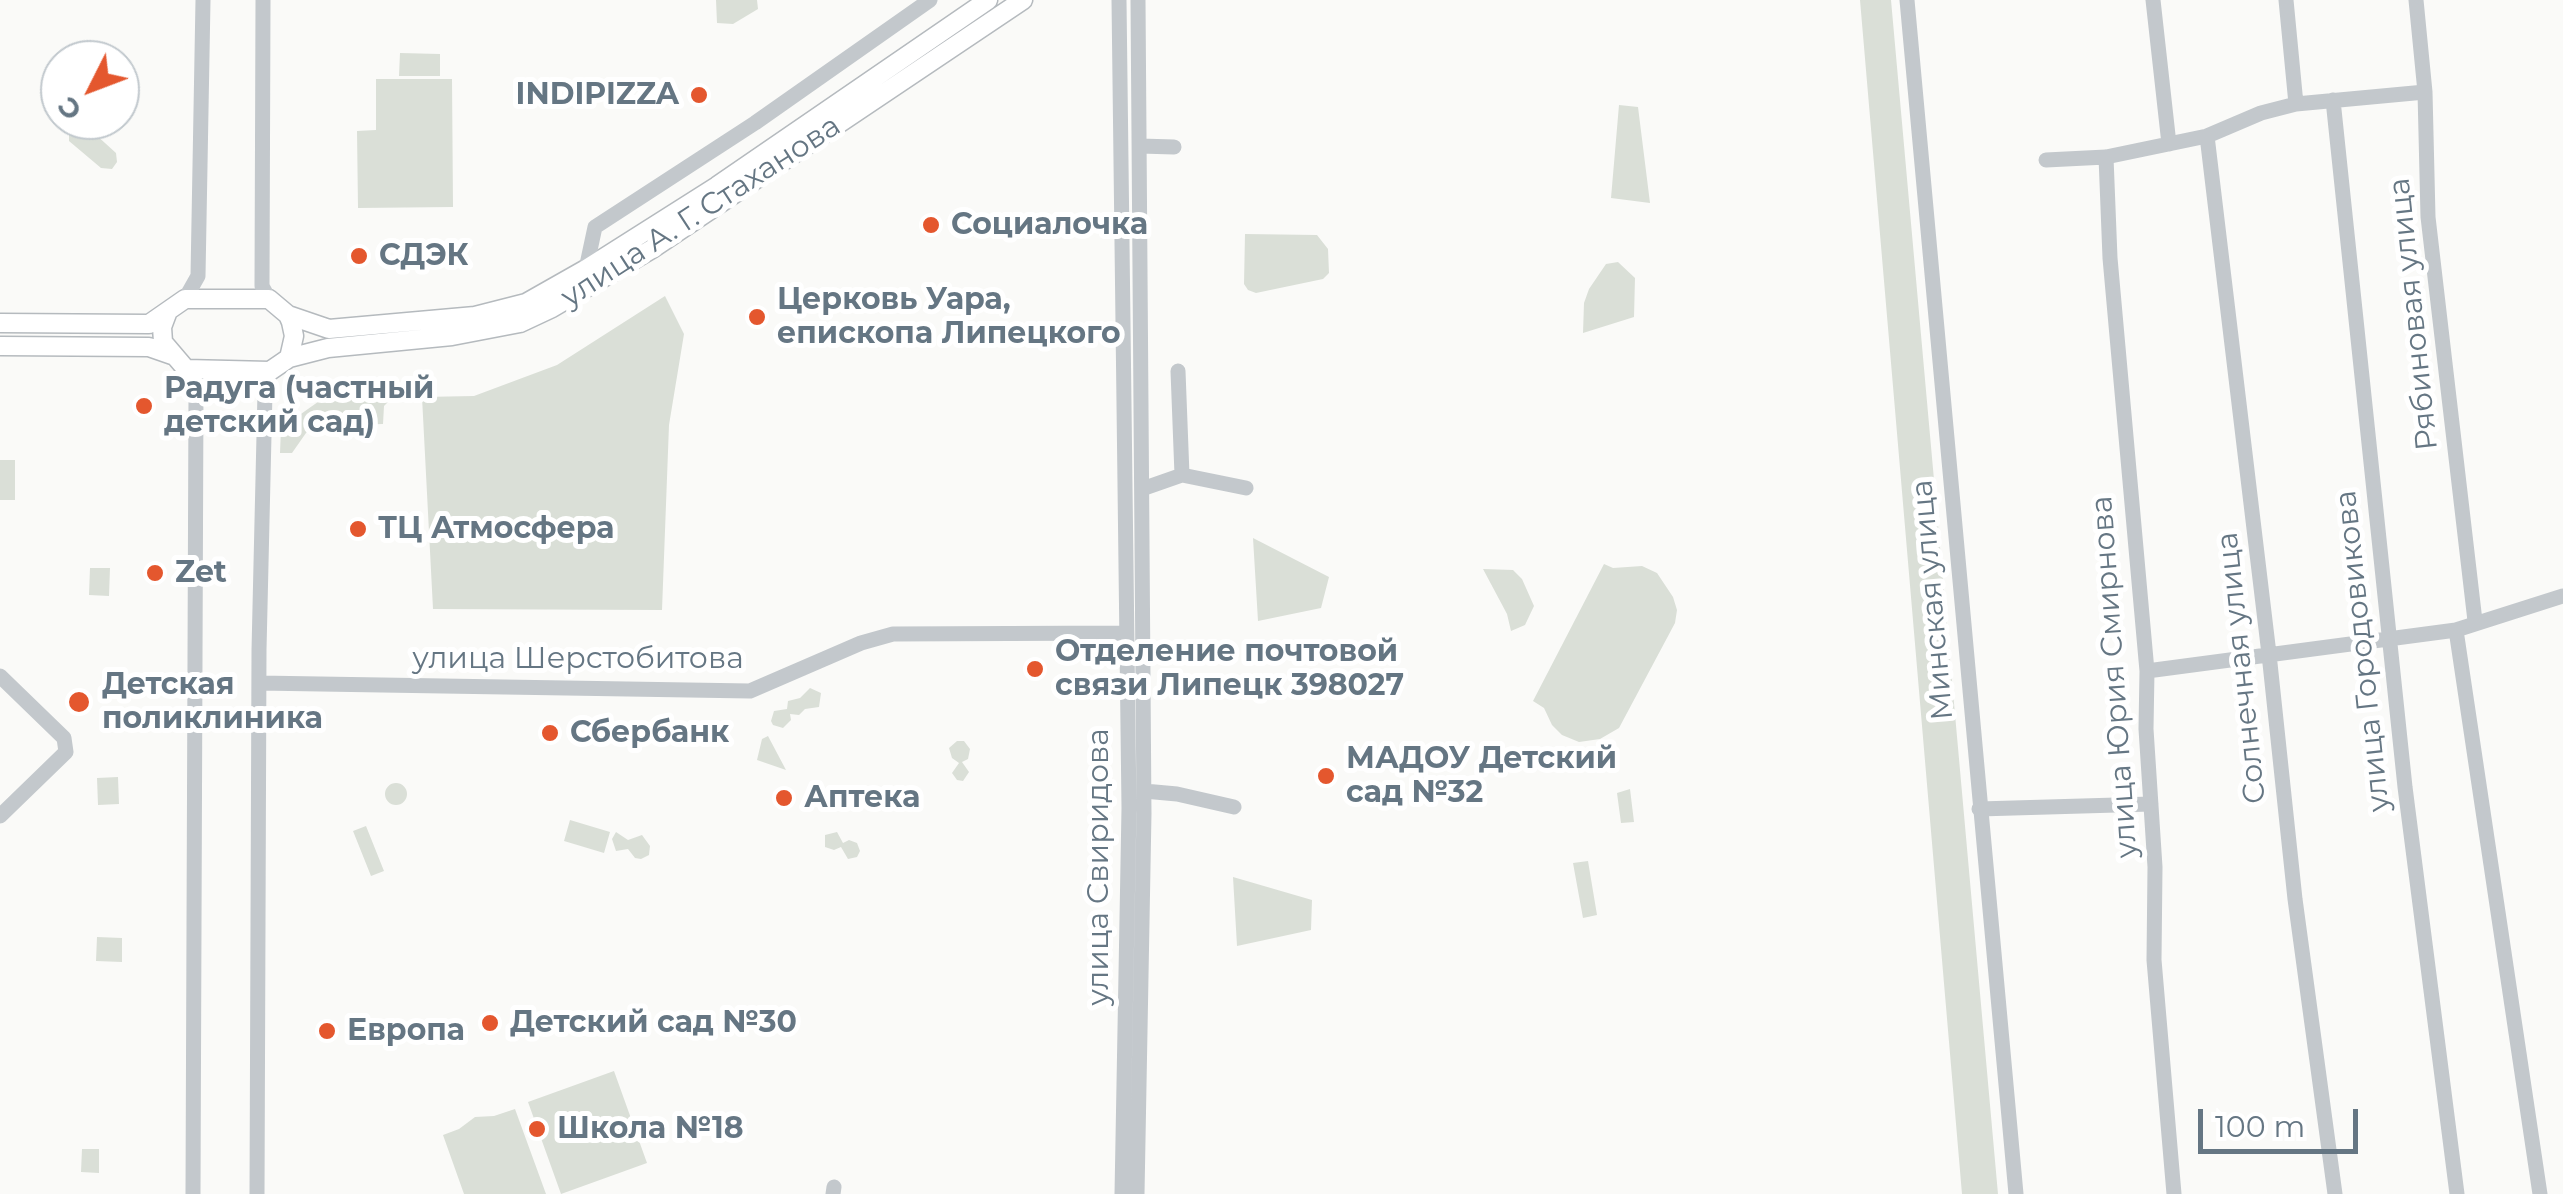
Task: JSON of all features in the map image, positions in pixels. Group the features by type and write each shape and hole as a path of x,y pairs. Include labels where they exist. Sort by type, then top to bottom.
{"main road":[{"name":"улица А. Г. Стаханова","path":"288,315 328,329 474,316 526,303 717,186 988,0"},
{"name":"улица А. Г. Стаханова","path":"290,358 328,348 452,336 520,323 536,316 652,249 1023,0"},
{"path":"0,323 149,324 184,299 269,299 288,315 294,336 290,358 270,371 180,362 149,346 0,346"},
{"path":"168,311 162,342 180,362"}],"street":[{"path":"184,299 198,276 202,0"},
{"path":"263,0 262,286 269,299"},
{"path":"586,269 595,227 930,0"},
{"name":"улица Свиридова","path":"1119,0 1129,808 1122,1194"},
{"name":"улица Свиридова","path":"1137,1194 1144,791 1138,0"},
{"name":"Минская улица","path":"1907,0 2016,1194"},
{"path":"2153,0 2168,144"},
{"path":"2286,0 2296,104"},
{"name":"Рябиновая улица","path":"2416,0 2428,217 2475,621"},
{"path":"2046,160 2106,158 2207,136 2261,113 2296,104 2424,92"},
{"name":"улица Городовикова","path":"2333,100 2422,936 2457,1194"},
{"name":"Солнечная улица","path":"2207,136 2294,899 2335,1194"},
{"path":"1140,146 1174,147"},
{"name":"улица Юрия Смирнова","path":"2106,158 2110,258 2147,671 2154,960 2174,1194"},
{"path":"595,227 610,255"},
{"path":"180,362 196,392 194,1194"},
{"path":"258,1194 264,392 270,371"},
{"path":"1178,371 1182,475"},
{"path":"1142,489 1182,475 1246,488"},
{"path":"2147,671 2456,630 2563,596"},
{"path":"2456,630 2540,1194"},
{"name":"улица Шерстобитова","path":"260,683 750,690 861,643 892,634 1126,633"},
{"path":"0,676 64,738 66,752 0,816"},
{"path":"1144,791 1234,807"},
{"path":"1979,809 2151,804"}],"shaded area":[{"path":"716,0 757,0 758,9 733,24 717,23"},
{"path":"1860,0 1891,0 1998,1194 1962,1194"},
{"path":"400,53 440,54 440,76 399,76"},
{"path":"376,79 452,79 453,207 358,208 357,131 376,130"},
{"path":"1619,105 1638,107 1650,203 1611,198"},
{"path":"102,140 116,153 117,162 112,169 101,168 69,141"},
{"path":"1245,234 1317,235 1328,249 1329,273 1323,279 1256,293 1248,290 1244,284"},
{"path":"1618,262 1635,278 1634,317 1583,333 1584,303 1589,289 1606,264"},
{"path":"665,296 684,334 669,425 662,610 433,609 422,397 474,396 557,365"},
{"path":"342,385 404,386 384,406 383,424 315,426 292,453 280,453 281,428"},
{"path":"0,460 15,460 15,500 0,500"},
{"path":"1253,538 1329,577 1321,608 1258,621"},
{"path":"1604,564 1613,568 1642,566 1657,573 1677,610 1675,623 1619,728 1600,739 1579,742 1562,735 1544,708 1533,701"},
{"path":"90,568 110,568 109,596 89,595"},
{"path":"1483,569 1513,570 1522,579 1534,606 1525,625 1511,631 1507,614"},
{"path":"810,688 821,693 819,707 805,709 799,715 790,714 791,720 783,728 773,725 774,711 787,709 788,701 800,698"},
{"path":"768,736 786,770 757,760 762,739"},
{"path":"964,741 970,749 968,759 962,762 969,772 963,781 952,773 959,763 952,758 949,748"},
{"path":"118,777 119,804 98,805 97,778"},
{"path":"396,783 404,786 404,802 396,805 388,802 385,794 388,786"},
{"path":"1630,789 1634,822 1621,823 1617,793"},
{"path":"570,820 610,832 604,853 564,841"},
{"path":"366,826 384,871 371,876 353,831"},
{"path":"616,832 628,840 642,835 650,846 649,855 641,859 628,849 616,851 612,839"},
{"path":"837,832 843,843 857,843 857,857 848,859 841,847 825,847 825,835"},
{"path":"1588,861 1597,915 1583,918 1573,863"},
{"path":"1233,877 1312,900 1311,930 1237,946"},
{"path":"97,937 122,938 122,962 96,961"},
{"path":"614,1071 647,1163 561,1194 528,1102"},
{"path":"515,1109 546,1194 464,1194 443,1135 475,1117"},
{"path":"82,1149 99,1149 99,1173 81,1172"}],"place":[{"name":"INDIPIZZA","path":"699,95"},
{"name":"Социалочка","path":"931,225"},
{"name":"СДЭК","path":"359,256"},
{"name":"Церковь Уара, епископа Липецкого","path":"757,317"},
{"name":"Радуга (частный детский сад)","path":"144,406"},
{"name":"ТЦ Атмосфера","path":"358,529"},
{"name":"Zet","path":"155,573"},
{"name":"Отделение почтовой связи Липецк 398027","path":"1035,669"},
{"name":"Детская поликлиника","path":"79,702"},
{"name":"Сбербанк","path":"550,733"},
{"name":"МАДОУ Детский сад №32","path":"1326,776"},
{"name":"Аптека","path":"784,798"},
{"name":"Детский сад №30","path":"490,1023"},
{"name":"Европа","path":"327,1031"},
{"name":"Школа №18","path":"537,1129"}]}
